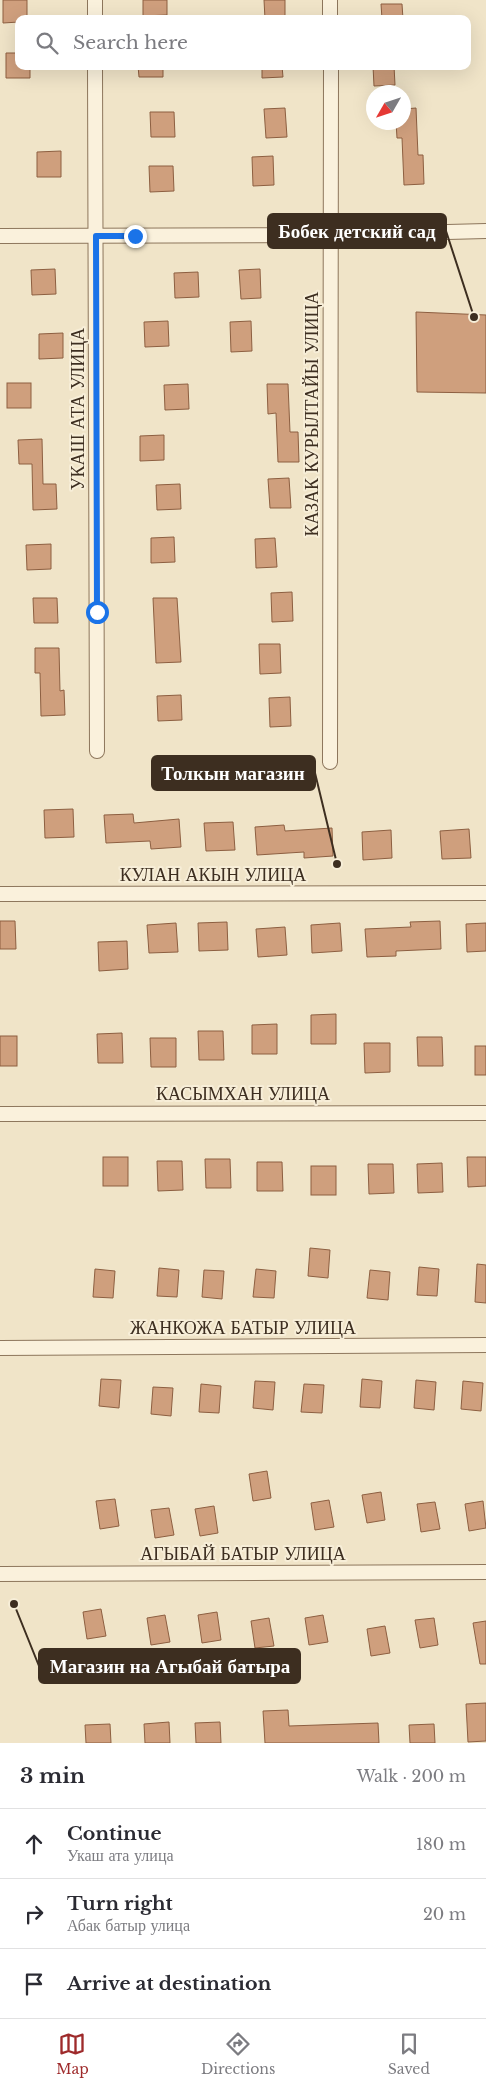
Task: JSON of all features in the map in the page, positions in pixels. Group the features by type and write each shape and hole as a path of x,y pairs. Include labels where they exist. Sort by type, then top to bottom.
{"street":[{"path":"95,0 95,15"},
{"path":"330,0 330,15"},
{"name":"УКАШ АТА УЛИЦА","path":"96,70 98,751"},
{"name":"КАЗАК КУРЫЛТАЙЫ УЛИЦА","path":"330,762 331,70"},
{"path":"0,236 332,235 486,231"},
{"name":"КУЛАН АКЫН УЛИЦА","path":"0,894 486,893"},
{"name":"КАСЫМХАН УЛИЦА","path":"0,1114 486,1113"},
{"name":"ЖАНКОЖА БАТЫР УЛИЦА","path":"0,1348 486,1345"},
{"name":"АГЫБАЙ БАТЫР УЛИЦА","path":"0,1574 486,1572"}],"building":[{"path":"3,0 27,0 27,15 15,15 15,22 3,23"},
{"path":"143,0 167,0 167,15 143,15"},
{"path":"264,0 285,0 285,15 265,15"},
{"path":"381,4 402,4 403,15 382,15"},
{"path":"6,53 15,53 15,70 30,70 30,78 6,78"},
{"path":"138,70 163,70 163,77 139,77"},
{"path":"262,70 282,70 283,77 262,78"},
{"path":"373,70 394,70 395,85 374,85"},
{"path":"285,108 287,137 266,138 264,109"},
{"path":"411,108 416,108 418,155 423,155 424,184 404,185 402,138 397,138 396,130 411,130"},
{"path":"150,112 174,112 175,137 151,137"},
{"path":"61,151 61,177 37,177 37,152"},
{"path":"273,156 274,185 253,186 252,157"},
{"path":"149,166 173,166 174,191 150,192"},
{"path":"55,269 56,294 32,295 31,270"},
{"path":"260,269 261,298 241,299 239,270"},
{"path":"198,272 199,297 175,298 174,273"},
{"path":"416,312 486,315 486,393 417,392"},
{"path":"168,321 169,346 145,347 144,322"},
{"path":"251,321 252,351 231,352 230,322"},
{"path":"63,333 63,358 39,359 39,334"},
{"path":"7,383 31,383 31,408 7,408"},
{"path":"188,384 189,409 165,410 164,385"},
{"path":"267,384 288,384 290,432 298,432 299,462 278,462 276,413 268,414"},
{"path":"164,435 164,460 140,461 140,436"},
{"path":"42,439 43,484 56,484 57,509 33,510 32,464 19,464 18,440"},
{"path":"289,478 291,508 270,508 268,479"},
{"path":"180,484 181,509 157,510 156,485"},
{"path":"174,537 175,562 151,563 151,538"},
{"path":"275,538 277,567 256,568 255,539"},
{"path":"51,544 51,569 27,570 26,545"},
{"path":"292,592 293,621 272,622 271,593"},
{"path":"33,598 57,598 58,623 34,623"},
{"path":"153,598 177,598 181,662 156,663"},
{"path":"259,644 280,644 281,673 260,674"},
{"path":"35,648 59,648 60,691 64,690 65,715 41,716 40,673 35,673"},
{"path":"181,695 182,720 158,721 157,696"},
{"path":"290,697 291,726 270,727 269,698"},
{"path":"73,809 74,837 45,838 44,810"},
{"path":"133,814 134,823 179,819 181,847 151,849 150,841 106,843 104,815"},
{"path":"233,822 235,850 206,851 204,823"},
{"path":"284,825 285,831 332,828 333,856 304,858 304,852 257,855 255,827"},
{"path":"469,829 471,858 442,859 440,831"},
{"path":"391,830 392,858 363,860 362,832"},
{"path":"0,921 15,921 16,949 0,949"},
{"path":"440,921 441,949 396,951 396,956 367,957 365,929 411,927 410,922"},
{"path":"227,922 228,950 199,951 198,923"},
{"path":"176,923 178,952 149,953 147,925"},
{"path":"340,923 342,951 312,953 311,925"},
{"path":"486,923 486,951 467,952 466,924"},
{"path":"285,927 287,955 258,957 256,929"},
{"path":"127,941 128,969 99,971 98,942"},
{"path":"336,1014 336,1044 311,1044 311,1015"},
{"path":"277,1024 277,1054 252,1054 252,1025"},
{"path":"198,1031 223,1031 224,1060 199,1060"},
{"path":"122,1033 123,1063 98,1063 97,1034"},
{"path":"0,1036 17,1036 17,1066 0,1066"},
{"path":"417,1037 442,1037 443,1066 418,1066"},
{"path":"150,1038 176,1038 176,1067 151,1067"},
{"path":"364,1043 390,1043 390,1072 365,1073"},
{"path":"475,1046 486,1046 486,1075 475,1075"},
{"path":"103,1157 128,1157 128,1186 103,1186"},
{"path":"467,1157 486,1157 486,1186 468,1187"},
{"path":"205,1159 230,1159 231,1188 206,1188"},
{"path":"157,1161 182,1161 183,1190 158,1191"},
{"path":"257,1162 282,1162 283,1191 257,1191"},
{"path":"442,1163 443,1192 418,1193 417,1164"},
{"path":"368,1164 393,1164 394,1193 369,1194"},
{"path":"311,1166 336,1166 336,1195 311,1195"},
{"path":"310,1248 330,1250 328,1278 308,1276"},
{"path":"477,1264 486,1265 486,1303 475,1302"},
{"path":"419,1267 439,1269 437,1296 417,1295"},
{"path":"159,1268 179,1270 177,1297 157,1296"},
{"path":"95,1269 115,1271 113,1298 93,1297"},
{"path":"256,1269 276,1271 274,1298 253,1297"},
{"path":"204,1270 224,1271 222,1299 202,1297"},
{"path":"370,1270 390,1272 388,1300 367,1298"},
{"path":"101,1379 121,1380 119,1408 99,1406"},
{"path":"362,1379 382,1381 380,1408 360,1407"},
{"path":"416,1380 436,1382 434,1410 414,1408"},
{"path":"255,1381 275,1382 273,1410 253,1408"},
{"path":"463,1381 483,1383 481,1411 461,1409"},
{"path":"201,1384 221,1386 219,1413 199,1412"},
{"path":"304,1384 324,1385 322,1413 301,1412"},
{"path":"153,1387 173,1388 171,1416 151,1414"},
{"path":"267,1471 271,1498 253,1501 249,1474"},
{"path":"381,1492 385,1520 367,1523 362,1495"},
{"path":"115,1499 119,1526 100,1529 96,1501"},
{"path":"329,1500 334,1527 315,1530 311,1503"},
{"path":"483,1501 486,1528 469,1531 465,1504"},
{"path":"435,1502 440,1529 421,1532 417,1504"},
{"path":"214,1506 218,1533 200,1536 195,1509"},
{"path":"169,1508 174,1535 155,1538 151,1510"},
{"path":"101,1609 106,1636 87,1639 83,1612"},
{"path":"217,1612 221,1640 202,1643 198,1615"},
{"path":"165,1615 170,1642 151,1645 147,1618"},
{"path":"323,1615 328,1642 309,1645 305,1618"},
{"path":"269,1618 274,1646 255,1648 251,1621"},
{"path":"434,1618 438,1645 420,1648 415,1620"},
{"path":"486,1621 486,1664 480,1664 473,1623"},
{"path":"385,1626 390,1653 371,1656 367,1629"},
{"path":"486,1703 486,1741 468,1742 466,1704"},
{"path":"288,1710 289,1726 378,1723 379,1743 265,1743 263,1711"},
{"path":"169,1722 170,1743 145,1743 144,1724"},
{"path":"220,1722 221,1743 196,1743 195,1723"},
{"path":"110,1724 111,1743 86,1743 85,1725"},
{"path":"434,1724 435,1743 410,1743 409,1725"}],"place":[{"name":"Бобек детский сад","path":"474,317"},
{"name":"Толкын магазин","path":"337,864"},
{"name":"Магазин на Агыбай батыра","path":"14,1604"}],"route":[{"path":"97,612 96,236 135,236"}]}
